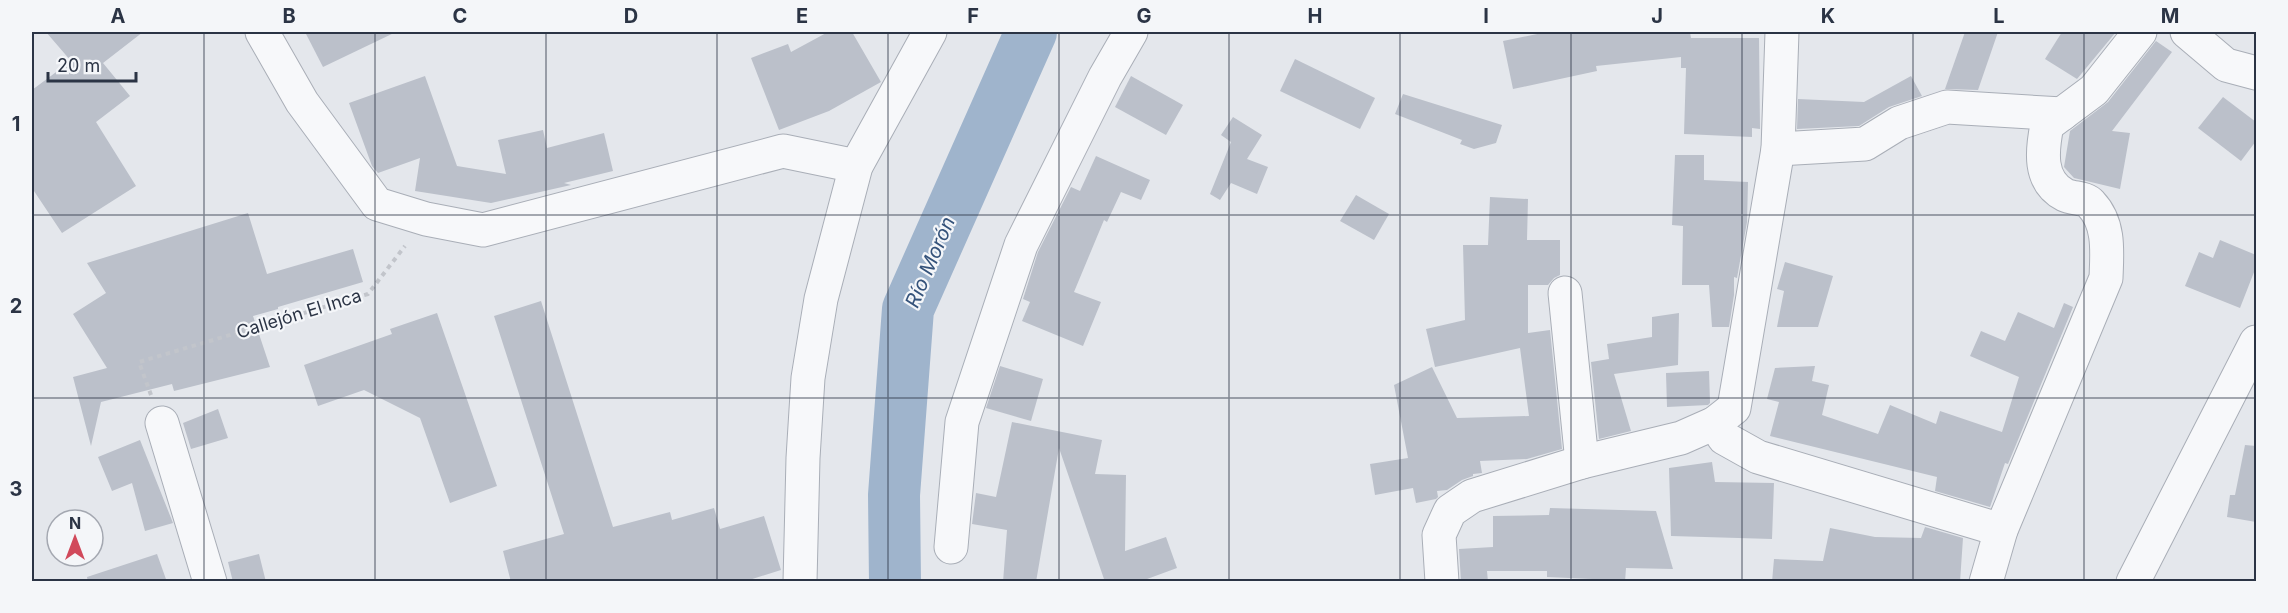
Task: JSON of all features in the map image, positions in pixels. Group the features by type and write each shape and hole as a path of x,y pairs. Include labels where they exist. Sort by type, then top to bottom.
{"street":[{"path":"261,32 302,102 377,204 426,219 483,230 783,152 856,165"},
{"path":"800,582 803,458 808,378 821,299 856,165 930,32"},
{"path":"951,548 962,422 1021,245 1131,32"},
{"path":"1442,582 1439,535 1450,511 1472,496 1582,462 1681,438 1714,423 1734,408 1778,148 1782,32"},
{"path":"1986,582 2001,531 2106,278 2108,244 2100,215 2089,201 2065,195 2049,181 2043,165 2048,125 2094,90 2140,32"},
{"path":"2187,32 2226,64 2256,74"},
{"path":"1778,148 1865,144 1899,123 1947,107 2062,114"},
{"path":"1565,293 1582,462"},
{"path":"2133,582 2256,342"},
{"path":"162,423 210,582"},
{"path":"1714,423 1724,438 1758,457 2001,531"}],"path":[{"name":"Callejón El Inca","path":"139,362 368,294 426,219"}],"building":[{"path":"46,32 143,32 103,63 130,96 96,122 136,186 62,233 32,188 32,90 71,61"},
{"path":"305,32 396,32 323,67"},
{"path":"828,32 852,32 881,82 829,111 779,130 751,58 788,44 791,52"},
{"path":"1547,32 1690,32 1691,38 1759,38 1760,129 1752,128 1752,137 1684,134 1686,68 1681,68 1681,57 1596,66 1597,71 1513,89 1503,41"},
{"path":"1965,32 1998,32 1978,90 1945,89"},
{"path":"2062,32 2116,32 2077,79 2045,59"},
{"path":"2156,41 2172,52 2112,131 2130,133 2120,189 2074,178 2064,167 2070,131 2108,102"},
{"path":"1295,59 1375,98 1360,129 1280,91"},
{"path":"425,76 457,166 506,174 498,140 543,130 547,148 604,133 613,171 564,183 571,185 491,203 415,191 420,158 378,173 372,166 349,103"},
{"path":"1131,76 1183,105 1166,135 1115,107"},
{"path":"1911,76 1922,96 1889,107 1859,126 1797,129 1798,99 1864,102"},
{"path":"1403,94 1502,125 1496,143 1474,149 1460,144 1462,140 1395,114"},
{"path":"2223,97 2256,122 2256,141 2241,161 2198,128"},
{"path":"1233,117 1262,135 1247,159 1268,167 1257,194 1231,183 1220,200 1210,194 1231,142 1221,135"},
{"path":"1675,155 1704,155 1704,180 1748,182 1747,222 1737,278 1734,277 1729,327 1712,327 1709,285 1682,285 1683,226 1672,225"},
{"path":"1096,156 1150,180 1141,200 1121,192 1107,222 1104,220 1074,292 1101,302 1083,346 1022,321 1030,302 1023,299 1038,252 1071,187 1080,191"},
{"path":"1356,195 1389,214 1374,240 1340,221"},
{"path":"1490,197 1528,199 1527,240 1560,240 1560,275 1548,285 1528,285 1528,333 1550,330 1562,449 1527,459 1480,461 1482,473 1473,474 1447,490 1437,491 1436,499 1416,503 1413,488 1375,495 1370,464 1408,458 1394,385 1432,367 1457,418 1529,416 1520,348 1435,367 1426,329 1465,320 1463,245 1488,245"},
{"path":"248,213 267,274 353,249 363,282 253,316 270,367 174,391 172,384 101,402 91,446 73,377 107,368 73,314 106,293 87,263"},
{"path":"2220,240 2256,255 2256,267 2240,308 2185,286 2199,252 2213,258"},
{"path":"1785,262 1833,276 1818,327 1777,327 1784,291 1777,289"},
{"path":"541,301 613,527 670,512 672,520 714,508 720,529 764,516 781,570 743,582 511,582 503,551 564,534 494,316"},
{"path":"2064,303 2073,307 2008,464 2005,463 1990,507 1935,491 1937,477 1770,436 1779,402 1767,399 1775,368 1815,366 1812,381 1829,385 1822,415 1878,434 1890,405 1936,424 1940,411 2002,432 2019,377 1970,356 1981,331 2005,341 2018,312 2054,328"},
{"path":"437,313 497,486 450,503 420,418 364,390 318,406 304,365 392,334 390,329"},
{"path":"1679,313 1678,365 1614,374 1631,431 1599,439 1591,362 1609,359 1607,344 1652,337 1652,317"},
{"path":"1000,366 1043,379 1031,421 986,408"},
{"path":"1709,371 1710,403 1708,405 1667,407 1666,373"},
{"path":"218,409 228,438 191,449 183,423"},
{"path":"1012,422 1102,440 1095,474 1126,475 1125,551 1166,537 1177,568 1139,582 1105,582 1059,448 1036,582 1003,582 1007,530 972,524 976,493 996,497"},
{"path":"140,440 173,523 145,531 132,483 112,491 98,457"},
{"path":"2245,445 2256,446 2256,522 2227,517 2230,495 2235,495"},
{"path":"1712,462 1715,482 1774,483 1772,539 1671,536 1669,468"},
{"path":"1550,508 1656,511 1673,569 1626,568 1625,582 1592,582 1592,579 1547,577 1547,571 1487,571 1488,582 1461,582 1459,549 1493,547 1493,516 1549,515"},
{"path":"1925,527 1963,538 1960,582 1772,582 1774,559 1823,561 1830,528 1875,537 1921,538"},
{"path":"157,554 167,582 88,582 87,577"},
{"path":"259,554 266,582 233,582 228,562"}],"waterway":[{"name":"Río Morón","path":"895,582 894,495 908,309 1031,32"}]}
